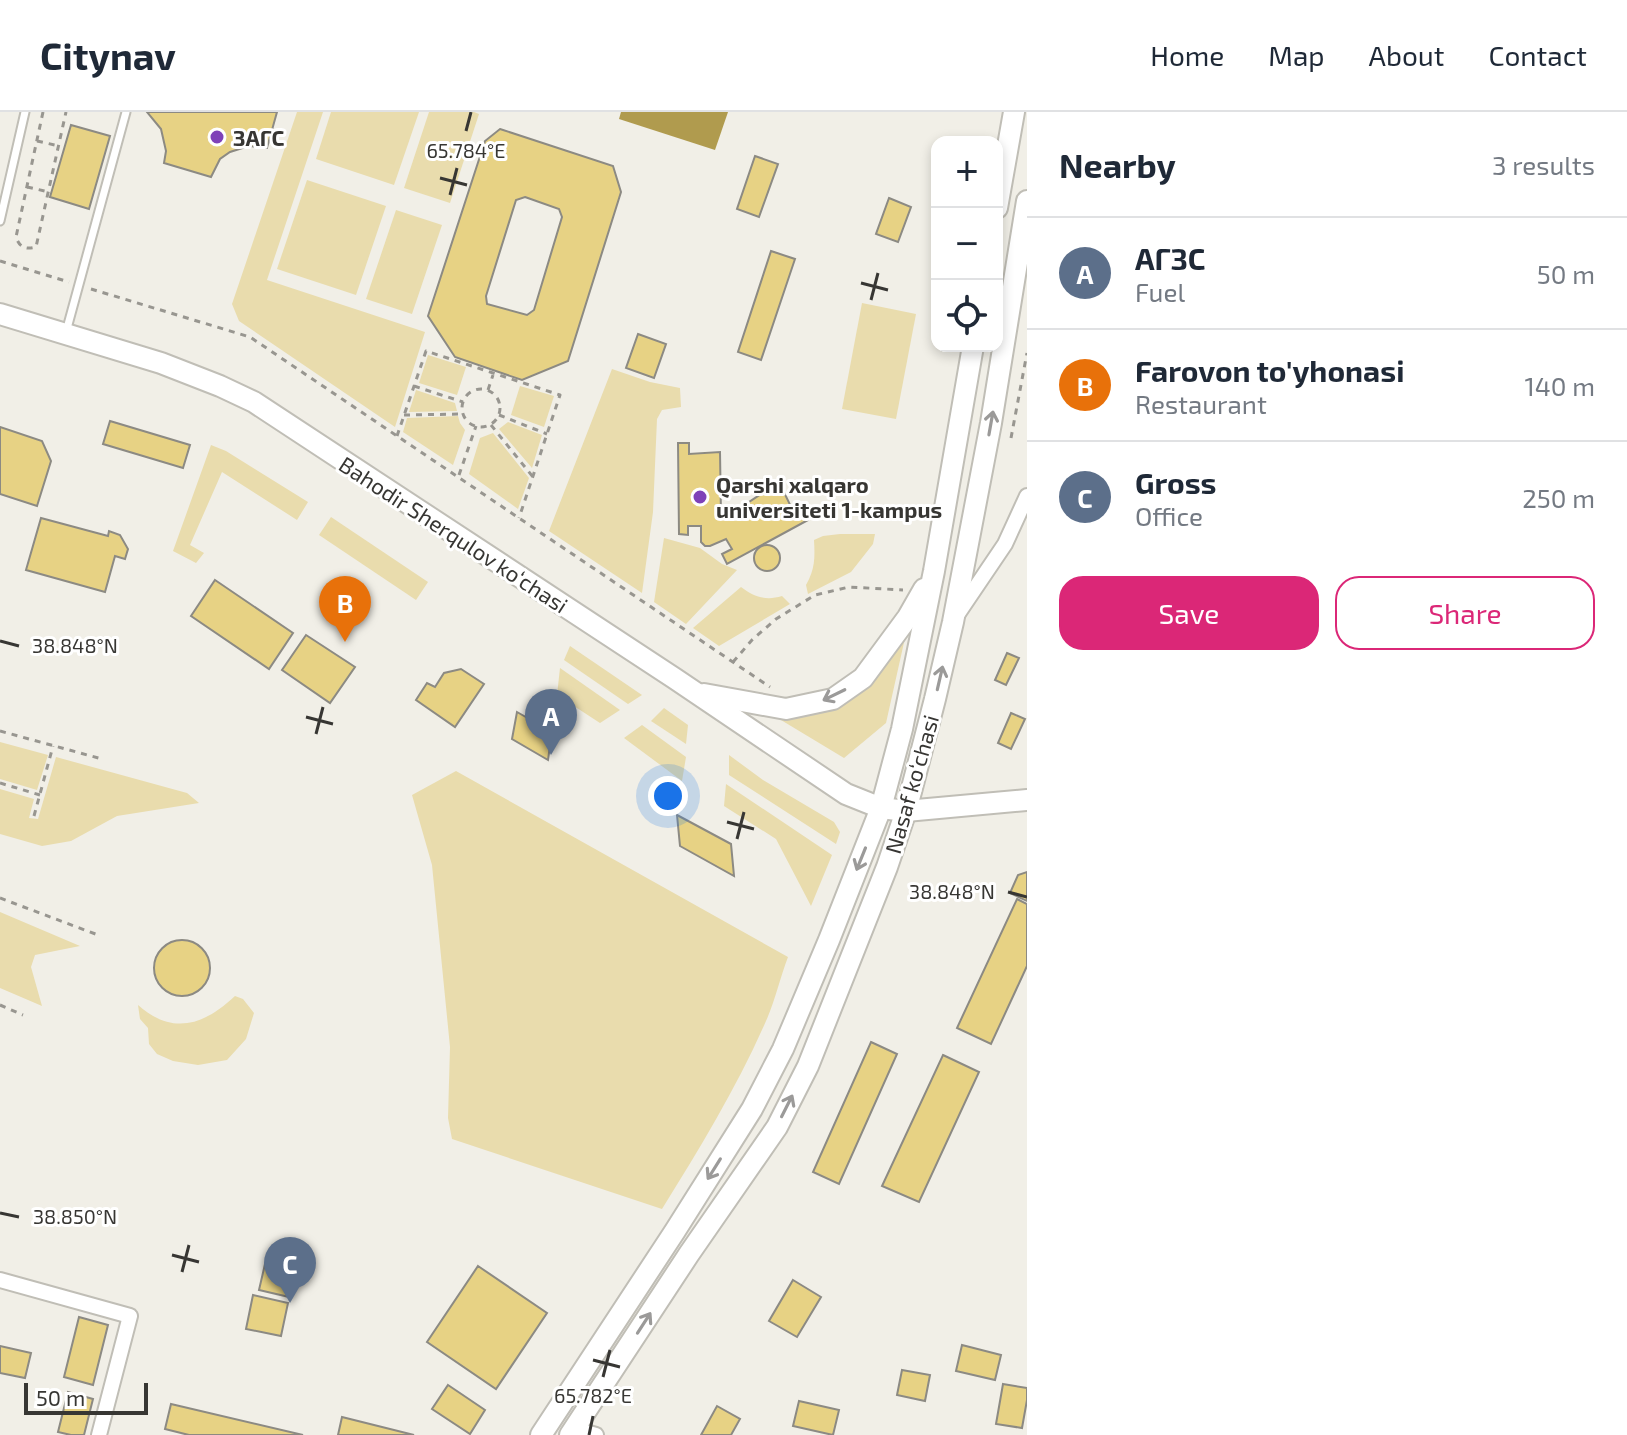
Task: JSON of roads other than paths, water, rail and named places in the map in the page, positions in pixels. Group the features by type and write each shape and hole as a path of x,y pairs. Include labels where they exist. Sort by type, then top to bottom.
{"main road":[{"path":"1003,174 1014,112"},
{"name":"Nasaf ko‘chasi","path":"573,1432 689,1254 777,1127 808,1066 887,867 906,811 953,622 991,423 1027,201"},
{"name":"Bahodir Sherqulov ko‘chasi","path":"0,314 161,363 254,402 846,794 881,808 906,811 1027,800"},
{"name":"Nasaf ko‘chasi","path":"541,1435 752,1109 801,1010 881,808 902,729 934,571 972,352"},
{"path":"695,693 786,709 833,699 863,678 908,617 934,571"}],"street":[{"path":"953,622 1005,544 1027,496"},
{"path":"0,1280 130,1316 99,1435"},
{"path":"573,1432 596,1435"}],"lane":[{"path":"0,221 25,112"},
{"path":"66,334 126,112"}],"place":[{"name":"ЗАГС","path":"217,137"},
{"name":"Qarshi xalqaro universiteti 1-kampus","path":"700,497"},
{"name":"Farovon to'yhonasi","path":"345,642"},
{"name":"АГЗС","path":"551,755"},
{"name":"Gross","path":"290,1303"}]}
